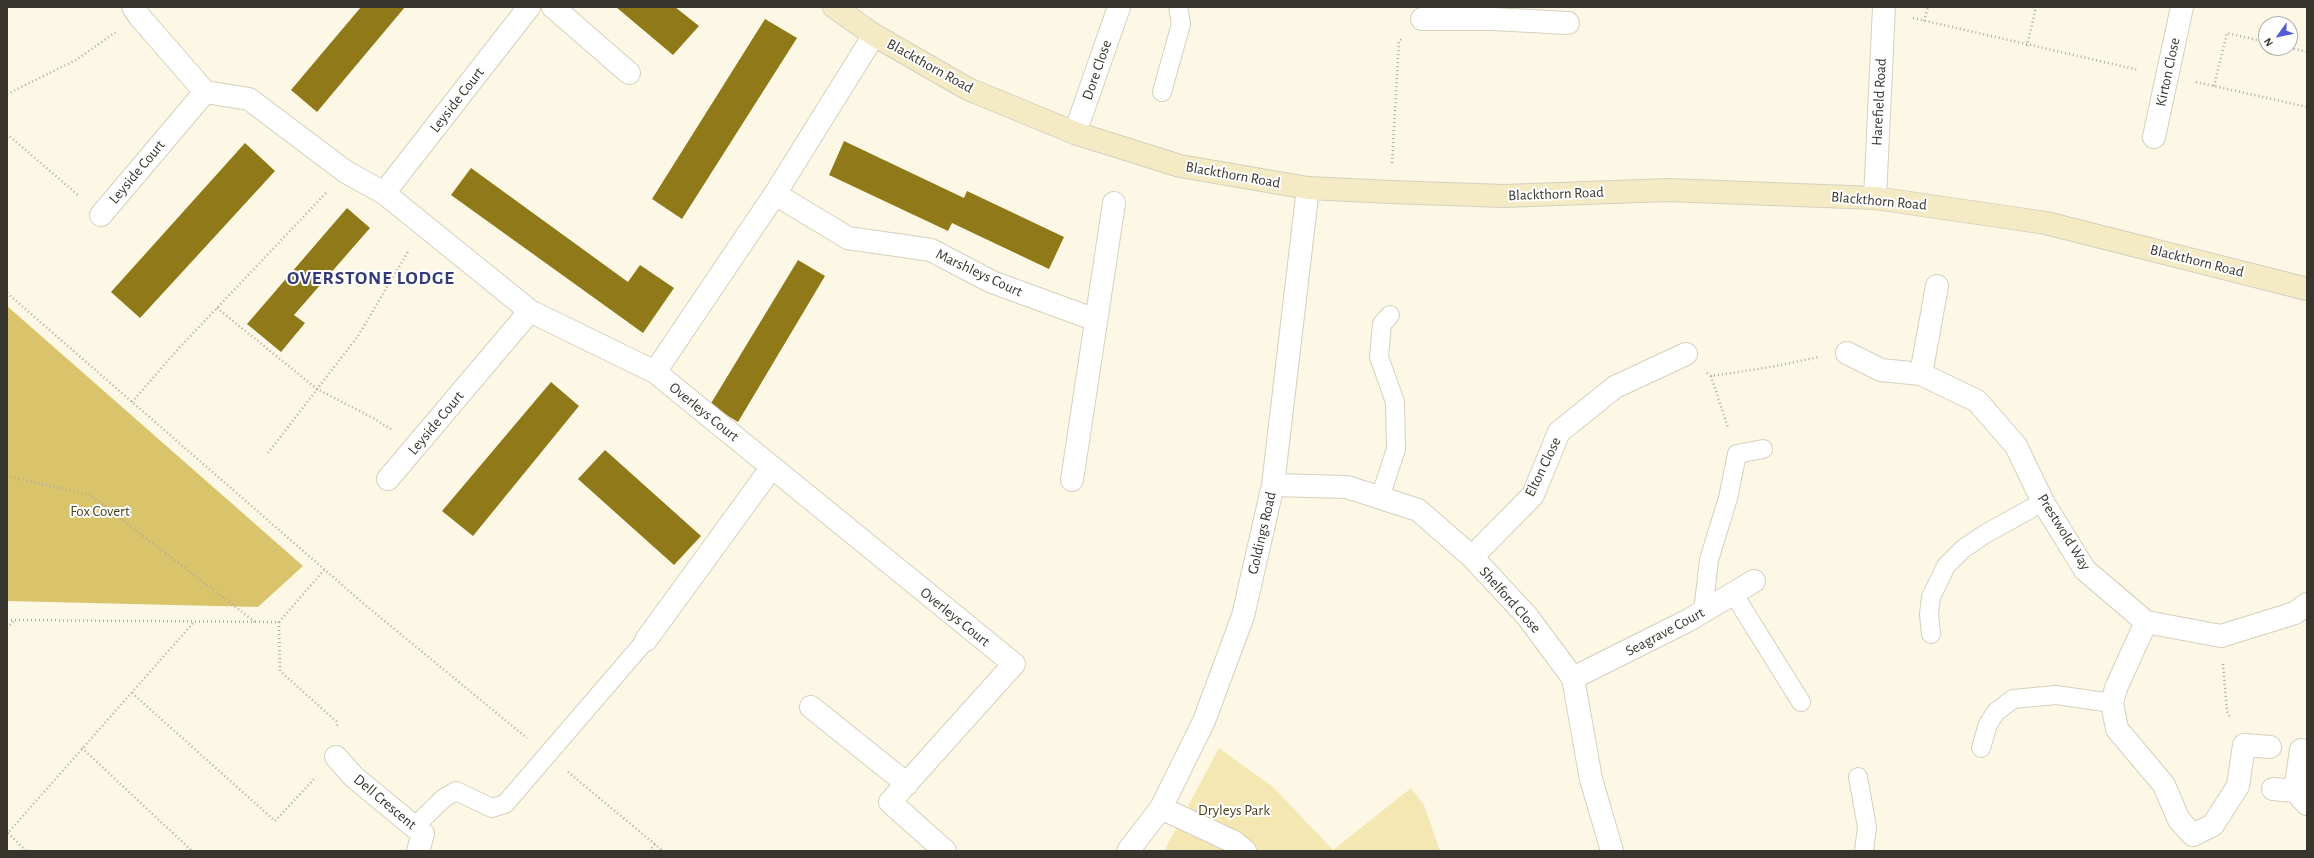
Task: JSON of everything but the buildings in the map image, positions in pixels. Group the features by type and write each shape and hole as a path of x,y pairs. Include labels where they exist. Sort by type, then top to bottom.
{"street":[{"name":"Leyside Court","path":"384,193 529,7"},
{"path":"553,7 629,73"},
{"name":"Blackthorn Road","path":"834,7 874,35 968,89 1075,133 1180,166 1308,188 1390,192 1504,196 1668,190 1875,198 2046,223 2307,289"},
{"name":"Dore Close","path":"1075,133 1118,7"},
{"name":"Kirton Close","path":"2154,137 2182,7"},
{"name":"Harefield Road","path":"1875,198 1884,9"},
{"path":"136,12 205,92 249,99 346,172 384,193 530,311 655,372 776,194 874,35"},
{"path":"1422,19 1493,13 1568,23"},
{"name":"Leyside Court","path":"100,215 205,92"},
{"name":"Goldings Road","path":"1128,851 1161,808 1204,721 1243,616 1273,485 1308,188"},
{"name":"Marshleys Court","path":"776,194 848,238 931,250 992,282 1096,320"},
{"path":"1072,480 1114,203"},
{"path":"1921,374 1937,286"},
{"name":"Leyside Court","path":"388,479 530,311"},
{"name":"Elton Close","path":"1472,557 1533,495 1559,432 1615,387 1686,354"},
{"name":"Prestwold Way","path":"1848,354 1881,370 1921,374 1977,401 2016,446 2042,502 2085,570 2146,622 2221,636 2296,613 2307,604"},
{"name":"Overleys Court","path":"655,372 1014,664 890,802 945,851"},
{"path":"646,640 772,467"},
{"name":"Shelford Close","path":"1273,485 1346,487 1418,510 1472,557 1527,616 1573,678 1591,778 1612,851"},
{"name":"Seagrave Court","path":"1573,678 1704,612 1754,581"},
{"path":"2146,622 2116,688 2112,703 2117,729 2164,785 2179,820 2193,843 2213,825 2238,786 2244,745 2270,747"},
{"path":"811,707 907,784"},
{"path":"2273,789 2301,798 2302,750"},
{"name":"Dell Crescent","path":"336,757 354,776 423,834 418,851"},
{"path":"1161,808 1234,842 1246,851"}],"lane":[{"path":"1162,92 1181,24 1178,7"},
{"path":"1380,498 1396,449 1395,402 1379,357 1382,324 1390,315"},
{"path":"1704,612 1709,560 1728,498 1737,454 1763,449"},
{"path":"1931,634 1929,614 1931,597 1946,566 1963,549 1985,534 2042,502"},
{"path":"1733,593 1801,702"},
{"path":"414,827 444,798 456,791 492,808 500,807 505,804 548,756 646,640"},
{"path":"1981,748 1986,730 1996,712 2013,699 2056,695 2112,703"},
{"path":"1858,777 1867,827 1864,851"}],"path":[{"path":"1924,21 1928,7"},
{"path":"2027,46 2036,7"},
{"path":"1884,9 1924,21 2027,46 2307,107"},
{"path":"7,94 76,60 136,12"},
{"path":"1390,192 1399,41 1422,19"},
{"path":"2214,86 2227,33 2258,40"},
{"path":"7,134 100,215"},
{"path":"132,402 217,308 346,172"},
{"path":"268,453 358,336 425,225"},
{"path":"7,293 325,569 663,851"},
{"path":"217,308 317,389 374,418 415,447"},
{"path":"1686,354 1711,376 1737,454"},
{"path":"1711,376 1848,354"},
{"path":"7,476 90,495 255,622"},
{"path":"132,693 275,821 336,757 337,722 280,671 279,622 325,569"},
{"path":"7,620 279,622"},
{"path":"7,628 16,620"},
{"path":"26,851 8,833 194,622"},
{"path":"2221,636 2227,711 2244,745"},
{"path":"82,748 192,851"},
{"path":"649,851 655,844"}],"green space":[{"name":"Fox Covert","path":"7,306 303,566 258,607 7,601"},
{"name":"Dryleys Park","path":"1219,748 1273,787 1333,850 1411,788 1424,805 1440,851 1164,851"}],"district":[{"name":"OVERSTONE LODGE","path":"371,278"}]}
